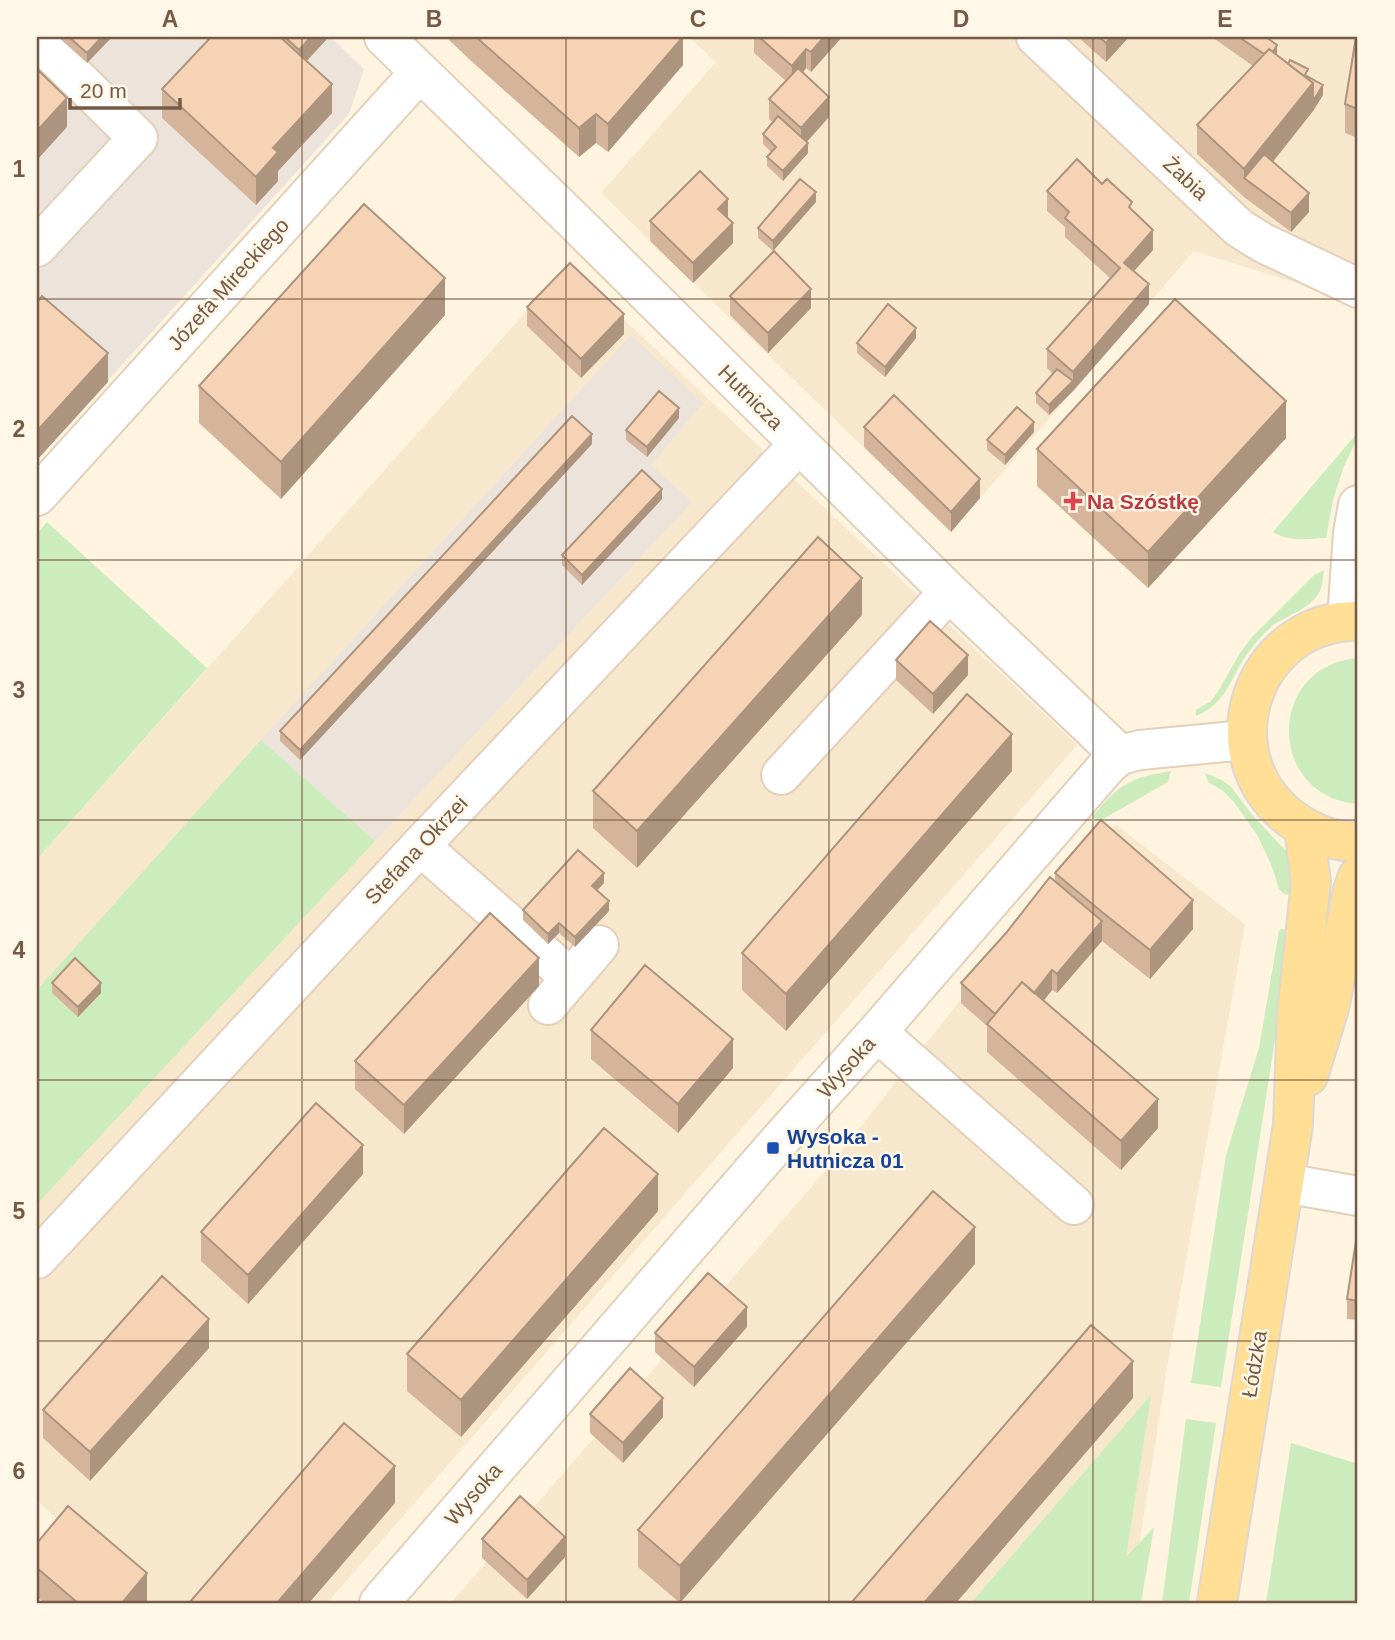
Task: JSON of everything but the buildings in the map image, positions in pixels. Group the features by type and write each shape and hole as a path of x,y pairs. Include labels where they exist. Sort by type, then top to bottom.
{"main road":[{"path":"1352,621 1320,626 1298,637 1279,652 1264,671 1253,692 1247,716 1246,740 1252,767 1264,791 1282,812 1304,828 1328,838 1358,841"},
{"name":"Łódzka","path":"1293,1125 1297,1013 1311,882 1304,828"},
{"name":"Łódzka","path":"1217,1603 1293,1125 1329,1008 1358,876"}],"street":[{"name":"Hutnicza","path":"384,37 949,592 1120,755"},
{"name":"Żabia","path":"1036,37 1238,228 1263,243 1358,288"},
{"path":"37,39 138,138 37,247"},
{"name":"Józefa Mireckiego","path":"37,496 420,72"},
{"name":"Stefana Okrzei","path":"37,1259 420,846 799,444"},
{"path":"1352,621 1353,533 1358,505"},
{"path":"781,775 949,592"},
{"path":"1120,755 1140,750 1246,740"},
{"name":"Wysoka","path":"379,1603 740,1185 877,1032 1101,773 1120,755"},
{"path":"420,846 559,991 599,946"},
{"path":"877,1032 1074,1205"},
{"path":"1283,1183 1358,1196"}],"shaded area":[{"path":"37,37 331,37 364,69 349,114 37,459"},
{"path":"689,37 1358,37 1358,290 1307,286 1194,251 951,532 601,193 716,62"},
{"path":"567,266 1077,745 327,1603 37,1603 37,1559 65,1527 37,1500 37,859"},
{"path":"631,335 703,403 651,465 692,502 375,841 261,740"},
{"path":"1116,825 1245,924 1168,1362 1130,1603 451,1603 838,1156 1078,850"}],"green space":[{"path":"1358,432 1333,500 1326,538 1292,539 1273,532"},
{"path":"47,522 207,668 37,859 37,534"},
{"path":"1324,570 1322,586 1311,603 1272,626 1243,660 1222,696 1196,716 1196,710 1211,701 1217,693 1252,637 1314,575"},
{"path":"1358,658 1358,804 1328,796 1306,779 1293,757 1289,731 1293,705 1306,683 1328,666"},
{"path":"261,740 375,841 37,1204 37,990"},
{"path":"1171,771 1168,782 1103,819 1096,820 1093,816 1126,784 1145,776"},
{"path":"1205,773 1231,787 1254,817 1287,852 1292,861 1297,896 1284,894 1279,889 1257,835 1234,802 1208,782"},
{"path":"1281,929 1292,930 1221,1387 1191,1383 1226,1155 1259,1048"},
{"path":"1151,1395 1126,1557 1154,1527 1141,1603 971,1603"},
{"path":"1186,1419 1216,1423 1189,1603 1162,1603"},
{"path":"1291,1443 1358,1464 1358,1603 1266,1603"}],"place":[{"name":"Na Szóstkę","path":"1073,501"},
{"name":"Wysoka - Hutnicza 01","path":"773,1148"}]}
